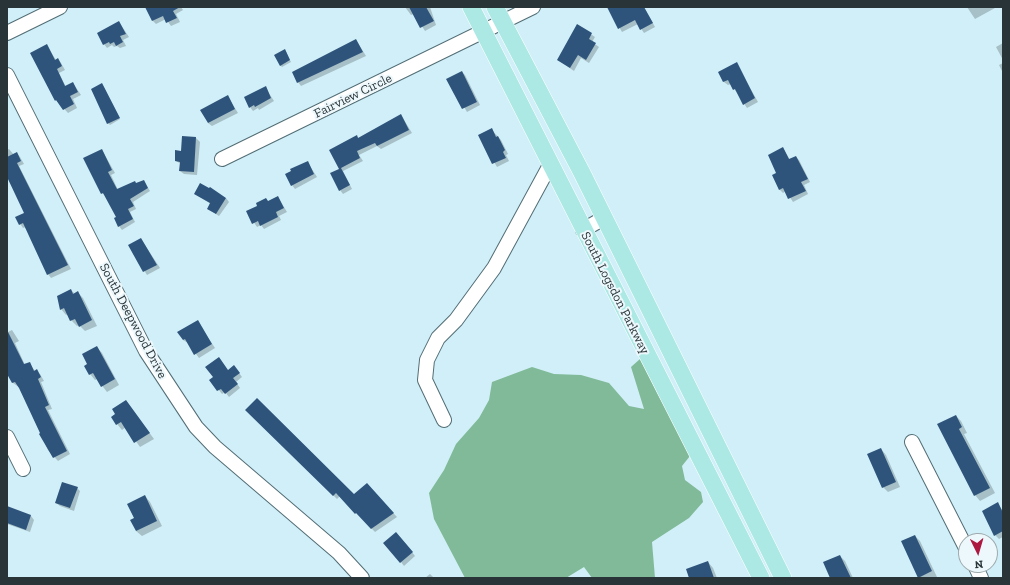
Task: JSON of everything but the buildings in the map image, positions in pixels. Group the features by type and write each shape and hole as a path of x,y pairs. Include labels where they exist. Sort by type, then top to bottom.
{"main road":[{"name":"South Logsdon Parkway","path":"471,7 761,578"},
{"name":"South Logsdon Parkway","path":"495,7 604,218 687,387 784,578"}],"street":[{"path":"7,33 60,7"},
{"name":"Fairview Circle","path":"222,159 534,7"},
{"name":"South Deepwood Drive","path":"7,75 146,351 196,427 215,447 338,553 362,578"},
{"path":"444,420 425,380 426,360 438,338 456,320 494,268 550,165"},
{"path":"583,230 604,218"},
{"path":"668,396 687,387"},
{"path":"7,437 23,469"},
{"path":"912,442 958,533"}],"green space":[{"path":"640,359 690,456 682,466 685,480 701,492 703,502 689,518 652,542 655,578 592,578 584,567 566,578 465,578 434,519 429,493 444,470 456,444 479,418 489,400 492,382 532,367 554,374 581,375 609,383 629,406 644,409 631,367"}]}
